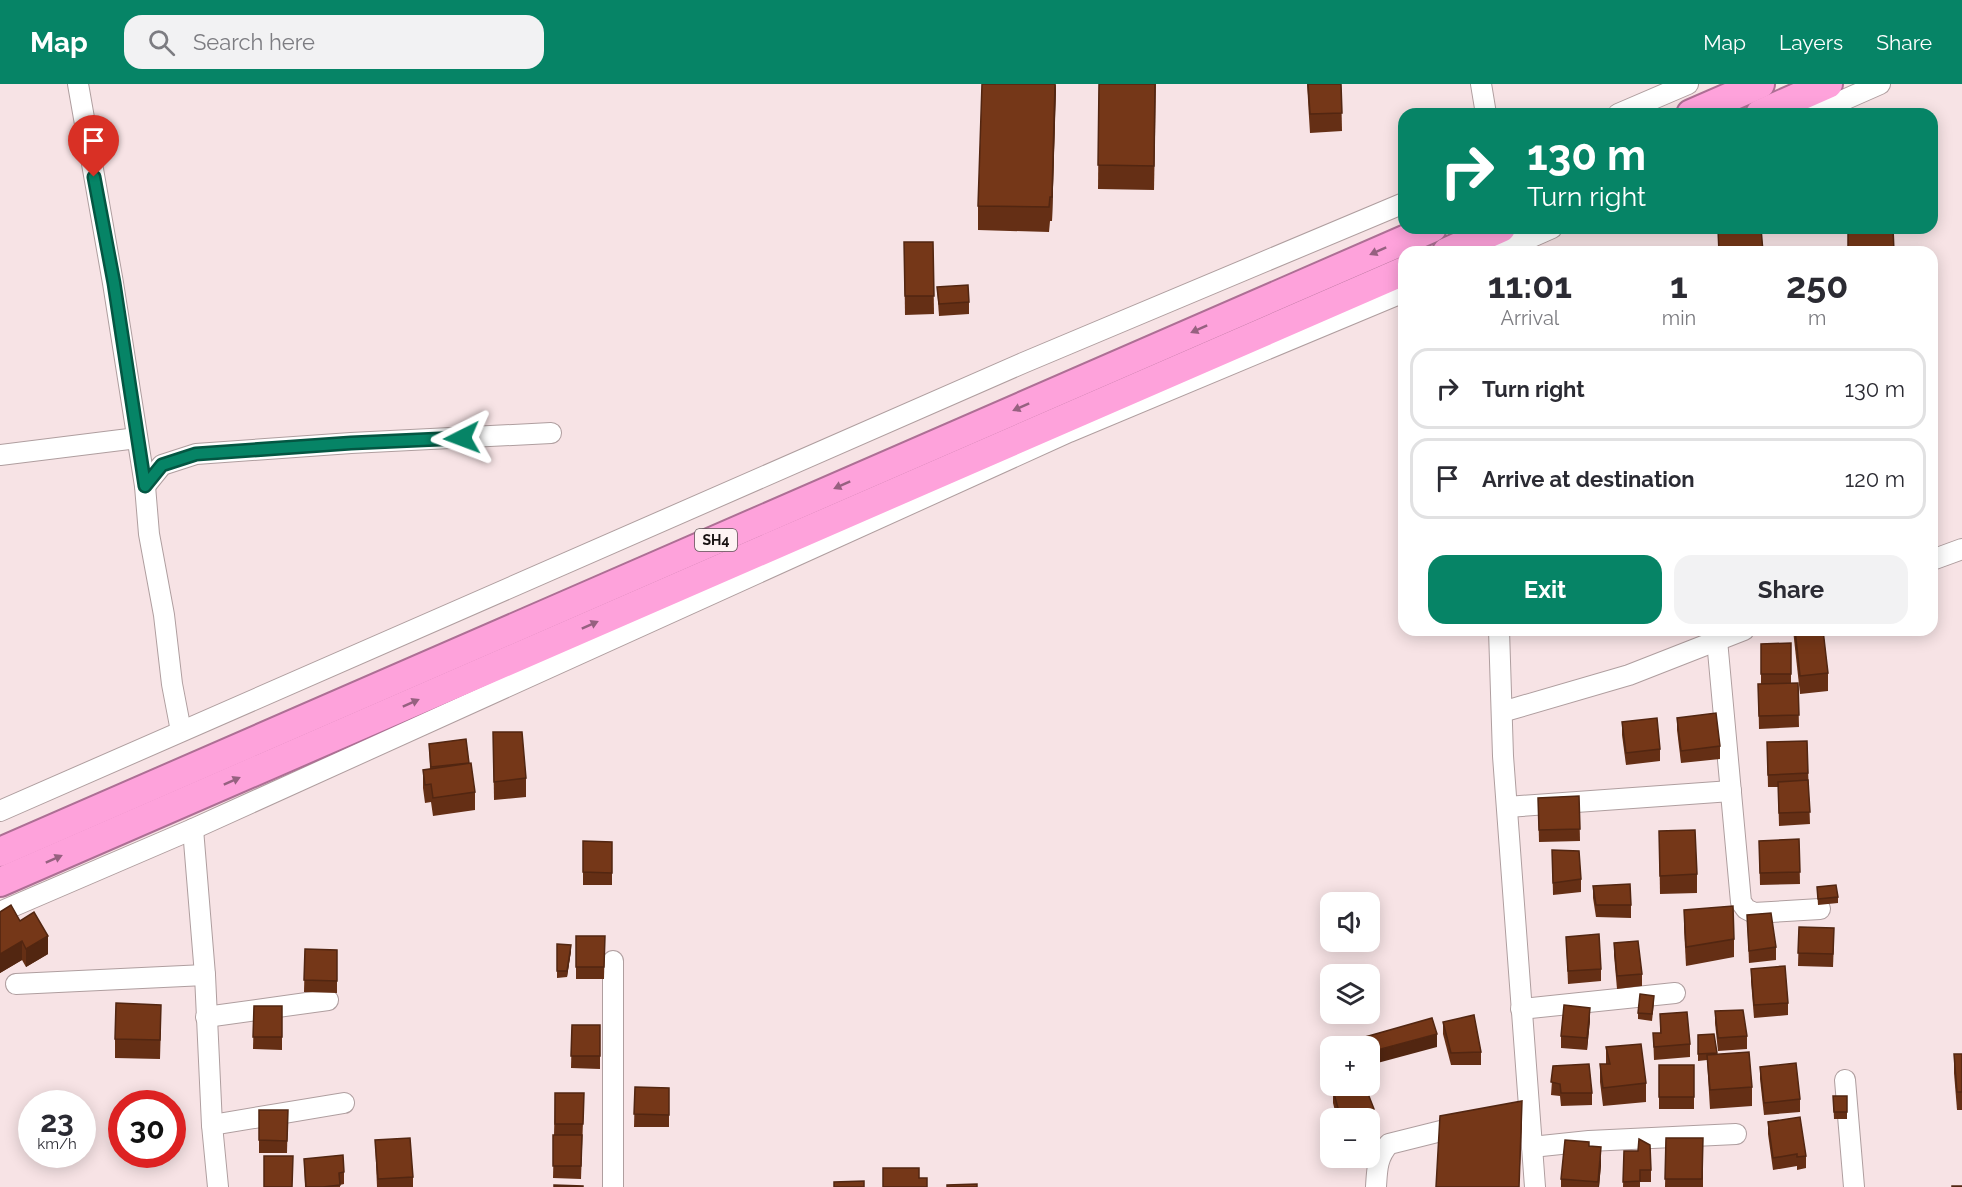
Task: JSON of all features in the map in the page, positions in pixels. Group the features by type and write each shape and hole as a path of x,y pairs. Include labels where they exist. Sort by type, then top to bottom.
{"highway":[{"path":"1705,108 1760,84"},
{"path":"1774,108 1828,84"},
{"name":"SH4","path":"0,852 1418,234"},
{"path":"1460,246 1488,234"},
{"name":"SH4","path":"0,882 1398,274"}],"street":[{"path":"78,84 114,283 129,440 145,486 172,684 181,731"},
{"path":"1481,84 1485,108"},
{"path":"1632,108 1688,84"},
{"path":"1826,108 1880,84"},
{"path":"0,811 1012,368 1398,206"},
{"path":"1512,246 1538,234"},
{"path":"0,912 193,829 1069,432 1398,295"},
{"path":"145,486 162,465 196,454 351,443 551,433"},
{"path":"0,455 129,440"},
{"path":"1938,558 1962,549"},
{"path":"1499,636 1507,807 1521,1009 1522,1110 1532,1147 1535,1187"},
{"path":"1502,712 1629,675 1728,636"},
{"path":"1718,640 1742,902 1746,909 1754,913 1820,909"},
{"path":"1507,807 1731,791"},
{"path":"193,829 205,975 212,1125 218,1187"},
{"path":"613,961 613,1187"},
{"path":"16,984 205,975"},
{"path":"1521,1009 1675,993"},
{"path":"206,1017 328,1000"},
{"path":"1845,1080 1854,1187"},
{"path":"212,1125 344,1103"},
{"path":"1376,1187 1378,1162 1389,1144 1481,1121"},
{"path":"1532,1147 1589,1141 1736,1134"}],"building":[{"path":"982,84 1055,84 1052,197 1050,197 1049,207 978,206"},
{"path":"1099,84 1155,84 1154,166 1098,165"},
{"path":"1308,84 1341,84 1342,113 1310,114"},
{"path":"1718,234 1762,234 1762,246 1719,246"},
{"path":"1848,234 1893,234 1894,246 1848,246"},
{"path":"904,242 933,242 934,296 905,296"},
{"path":"968,285 969,302 939,304 937,287"},
{"path":"1796,636 1824,636 1828,673 1800,676"},
{"path":"1791,643 1791,674 1761,674 1761,644"},
{"path":"1798,683 1799,715 1759,716 1758,684"},
{"path":"1716,713 1720,746 1681,751 1677,718"},
{"path":"1657,718 1660,749 1626,753 1622,722"},
{"path":"493,732 522,732 526,778 494,782"},
{"path":"466,739 469,763 431,767 429,744"},
{"path":"1807,741 1808,773 1768,775 1767,742"},
{"path":"471,763 475,792 433,798 431,784 425,785 423,770"},
{"path":"1808,780 1810,812 1779,813 1778,782"},
{"path":"1579,796 1580,829 1539,830 1538,798"},
{"path":"1695,830 1697,874 1660,876 1659,831"},
{"path":"1799,839 1800,872 1760,873 1759,841"},
{"path":"583,841 612,842 612,873 583,872"},
{"path":"1552,850 1579,851 1581,879 1553,883"},
{"path":"1630,884 1631,905 1596,905 1593,886"},
{"path":"1836,885 1838,897 1818,899 1817,887"},
{"path":"11,905 20,921 34,912 48,936 26,949 22,941 0,954 0,912"},
{"path":"1733,906 1734,939 1686,947 1684,910"},
{"path":"1771,913 1776,947 1749,951 1747,915"},
{"path":"1799,927 1834,928 1833,954 1798,953"},
{"path":"1599,934 1601,969 1568,971 1566,937"},
{"path":"576,936 605,936 604,967 576,967"},
{"path":"1638,941 1642,974 1617,976 1614,943"},
{"path":"557,944 571,945 567,971 557,971"},
{"path":"305,949 337,950 337,981 304,980"},
{"path":"1785,966 1788,1003 1754,1005 1751,969"},
{"path":"1640,994 1654,996 1652,1014 1638,1013"},
{"path":"116,1003 161,1005 160,1040 115,1039"},
{"path":"1564,1005 1590,1008 1587,1038 1561,1036"},
{"path":"254,1006 282,1006 282,1037 253,1037"},
{"path":"1743,1010 1747,1036 1718,1038 1715,1011"},
{"path":"1687,1012 1690,1044 1654,1047 1653,1033 1661,1033 1660,1014"},
{"path":"1474,1015 1481,1052 1451,1053 1443,1022"},
{"path":"1432,1018 1437,1034 1380,1049 1380,1036 1369,1036"},
{"path":"572,1025 600,1025 600,1056 571,1056"},
{"path":"1714,1034 1717,1053 1698,1054 1698,1035"},
{"path":"1641,1044 1646,1083 1603,1088 1600,1064 1610,1064 1606,1047"},
{"path":"1749,1052 1752,1087 1710,1090 1707,1055"},
{"path":"1954,1054 1962,1054 1962,1092 1957,1092"},
{"path":"1796,1063 1800,1099 1764,1103 1760,1067"},
{"path":"1589,1064 1592,1093 1561,1093 1560,1084 1551,1082 1553,1066"},
{"path":"1659,1065 1694,1065 1694,1097 1659,1097"},
{"path":"635,1087 669,1088 669,1115 634,1114"},
{"path":"555,1093 584,1093 583,1124 555,1124"},
{"path":"1335,1096 1369,1096 1374,1108 1338,1108"},
{"path":"1833,1096 1847,1096 1847,1112 1834,1112"},
{"path":"1522,1101 1519,1187 1436,1187 1440,1116"},
{"path":"259,1110 288,1110 287,1141 259,1140"},
{"path":"1800,1117 1806,1156 1797,1157 1797,1154 1773,1158 1768,1122"},
{"path":"553,1135 582,1135 581,1166 553,1166"},
{"path":"410,1138 413,1177 378,1179 375,1140"},
{"path":"1666,1138 1703,1138 1702,1179 1665,1179"},
{"path":"1639,1139 1650,1145 1651,1170 1640,1170 1640,1181 1623,1182 1624,1151 1638,1151"},
{"path":"1565,1140 1589,1142 1589,1146 1601,1147 1598,1182 1561,1179"},
{"path":"343,1155 344,1172 339,1173 340,1185 306,1187 304,1159"},
{"path":"264,1156 293,1156 292,1187 264,1187"},
{"path":"883,1168 919,1168 919,1178 927,1178 927,1187 883,1187"},
{"path":"864,1181 864,1187 834,1187 834,1182"},
{"path":"977,1184 977,1187 947,1187 947,1185"},
{"path":"554,1185 583,1186 583,1187 554,1187"}],"route":[{"path":"94,177 114,283 145,486 162,465 196,454 462,438"}]}
